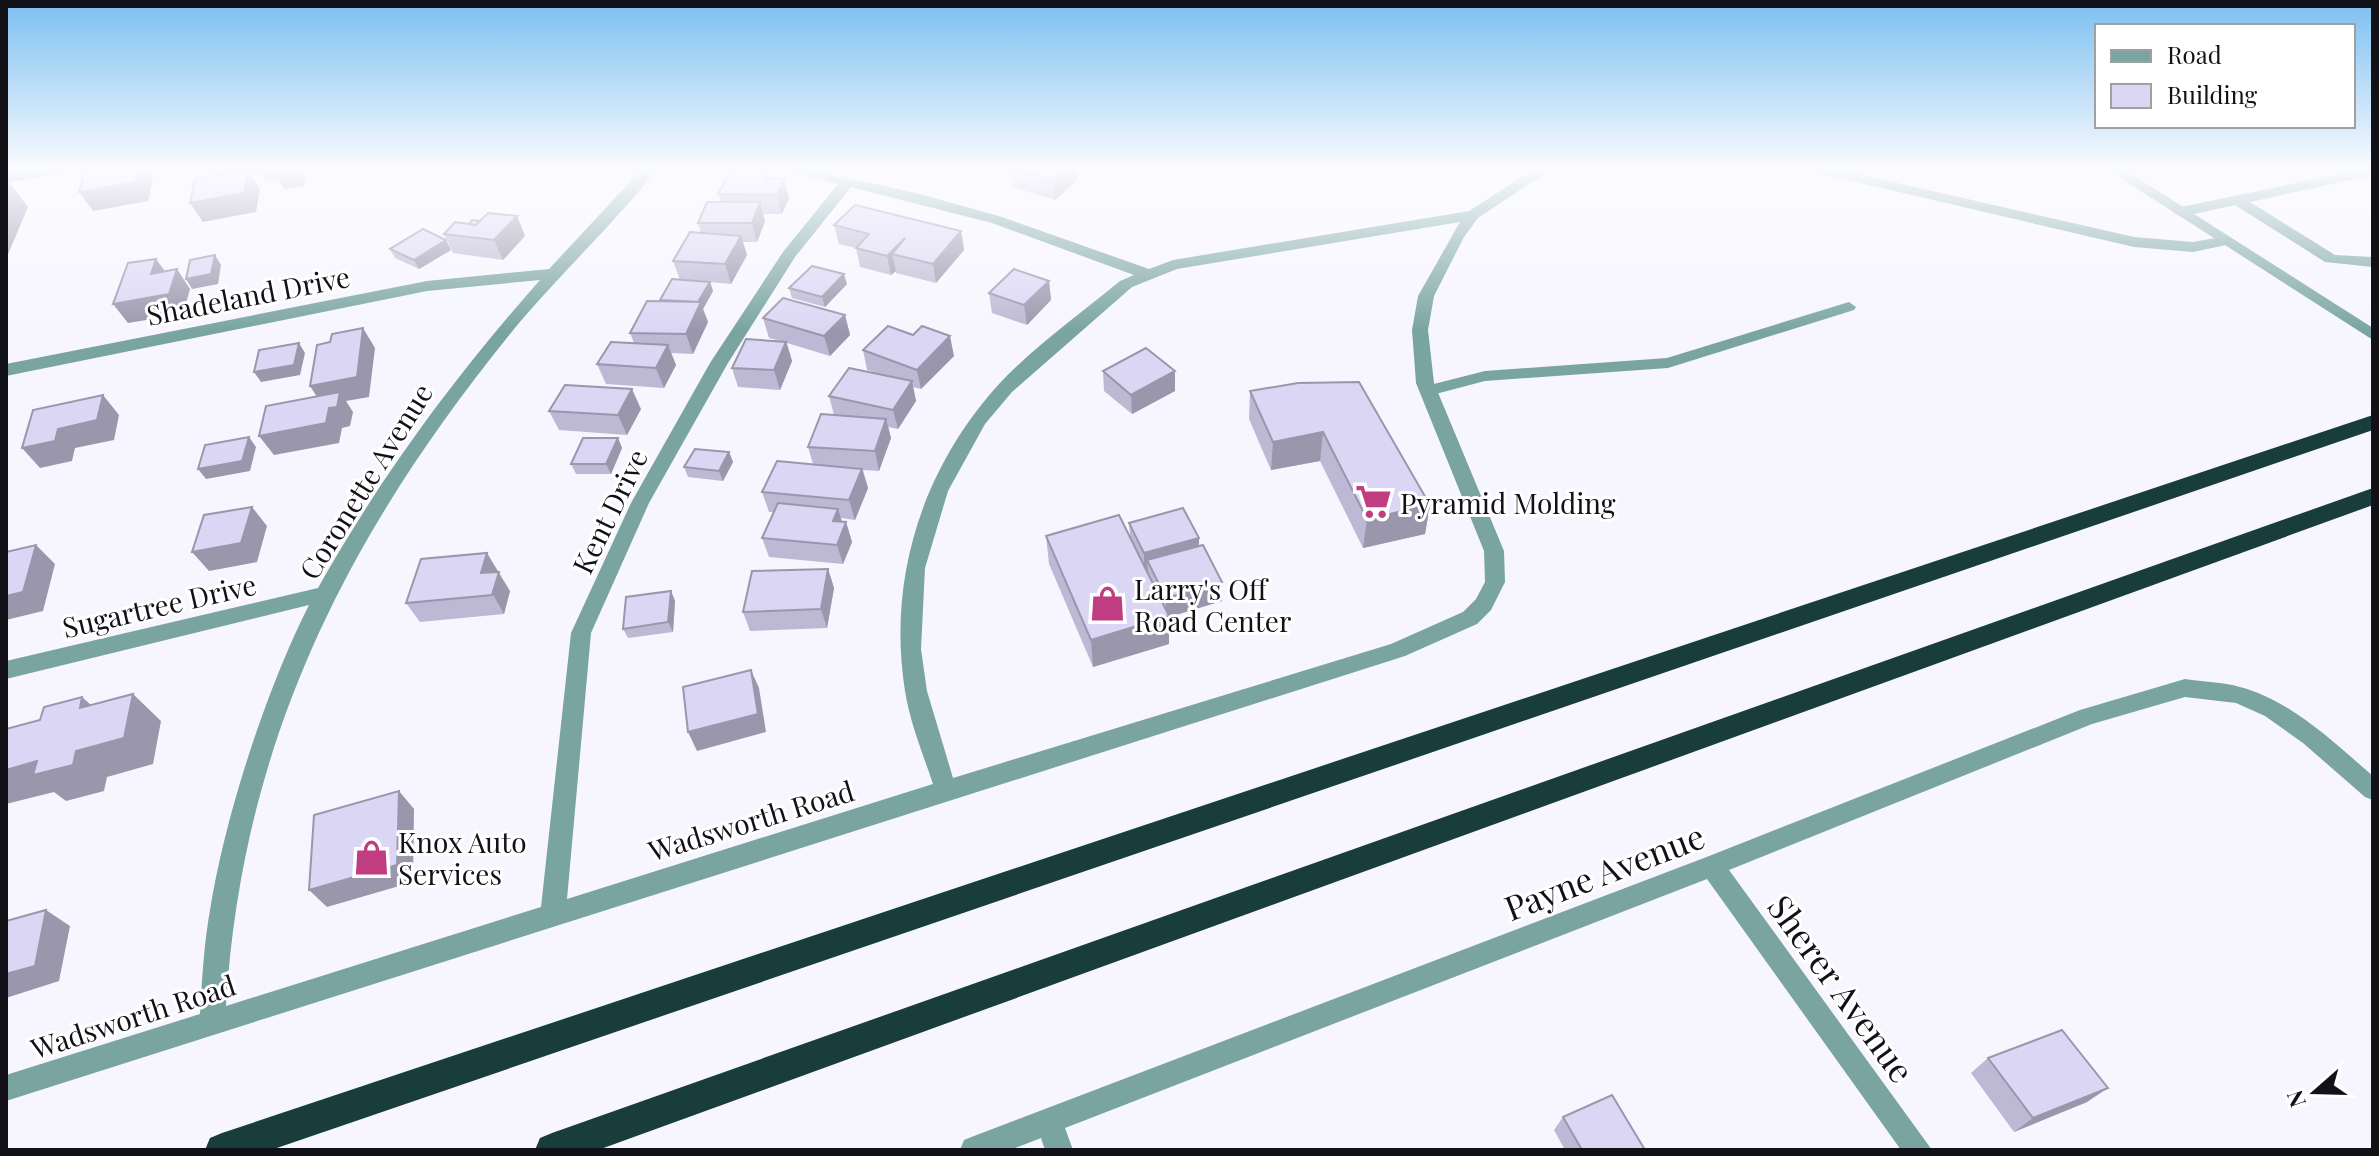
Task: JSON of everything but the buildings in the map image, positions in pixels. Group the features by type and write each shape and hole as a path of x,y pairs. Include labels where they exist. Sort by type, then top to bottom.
{"highway":[{"path":"222,1150 2373,422"},
{"path":"552,1150 2373,496"}],"street":[{"name":"Coronette Avenue","path":"212,1022 222,907 244,814 275,713 324,594 365,522 438,413 549,274 597,224"},
{"name":"Kent Drive","path":"553,914 581,633 640,503 719,363 789,255 814,224"},
{"path":"1008,224 1147,274"},
{"path":"946,790 916,693 909,638 919,542 932,502 950,465 1007,388 1126,284 1147,274 1173,265 1419,224"},
{"path":"1428,391 1420,330 1426,296 1466,224"},
{"path":"2056,224 2134,242 2193,247 2226,241"},
{"path":"2200,224 2373,335"},
{"path":"2275,224 2331,259 2373,262"},
{"name":"Shadeland Drive","path":"6,370 427,286 549,274"},
{"name":"Wadsworth Road","path":"6,1088 946,790 1190,717 1398,650 1470,618 1484,604 1495,582 1494,551 1428,391"},
{"name":"Sugartree Drive","path":"6,670 324,594"},
{"name":"Payne Avenue","path":"974,1150 1712,866 2088,716 2185,688 2238,695 2261,705 2311,736 2373,790"},
{"name":"Sherer Avenue","path":"1712,866 1918,1150"},
{"path":"1049,1121 1059,1150"}],"lane":[{"path":"1428,391 1485,376 1668,363 1849,307"}],"place":[{"name":"Pyramid Molding","path":"1374,502"},
{"name":"Larry's Off Road Center","path":"1108,604"},
{"name":"Knox Auto Services","path":"372,857"}]}
